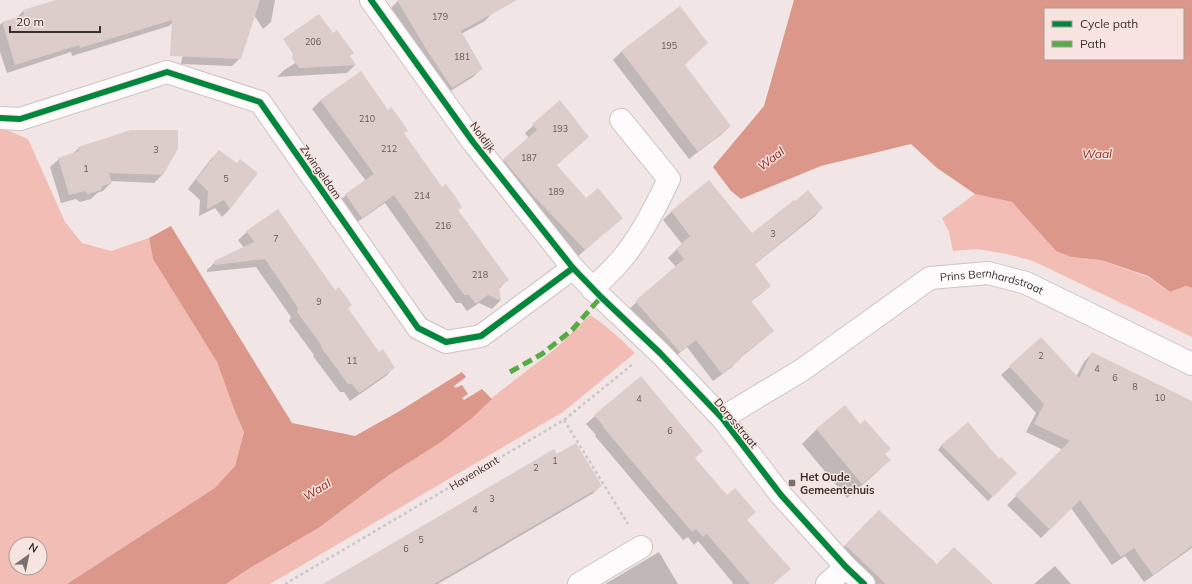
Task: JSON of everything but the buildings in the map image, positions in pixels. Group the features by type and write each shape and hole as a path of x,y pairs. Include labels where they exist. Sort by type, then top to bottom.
{"street":[{"name":"Noldijk","path":"371,0 473,142 588,284"},
{"name":"Zwingeldam","path":"0,118 20,119 168,72 260,102 418,328 446,342 481,336 588,284 611,271 625,255 653,212 669,179 621,120"},
{"name":"Prins Bernhardstraat","path":"722,418 802,370 930,278 988,273 1026,283 1192,364"},
{"name":"Dorpsstraat","path":"588,284 654,348 722,418 781,495 846,567 864,584"},
{"path":"579,584 641,547"},
{"path":"827,584 846,567"}],"path":[{"path":"564,420 641,547"}],"shaded area":[{"path":"0,127 28,139 65,222 82,243 111,251 149,238 153,259 217,362 244,432 235,466 215,489 67,584 0,584"},
{"path":"975,194 1012,202 1056,251 1071,257 1101,260 1148,277 1170,292 1186,286 1192,288 1192,337 1033,261 1007,254 977,249 953,251 949,232 942,218"},
{"path":"590,315 614,333 635,353 563,412 270,584 226,584 250,568 320,527 389,475 440,443 472,418 494,396 555,349"}],"water":[{"name":"Waal","path":"794,0 1192,0 1192,288 1186,286 1170,292 1148,276 1101,260 1071,257 1056,251 1012,202 975,194 937,168 911,144 821,166 741,199 731,191 713,167 764,106"},
{"path":"171,226 292,423 355,436 398,412 462,372 466,377 454,386 455,388 462,385 468,394 462,398 464,400 482,389 492,399 472,418 440,443 389,475 320,527 250,568 226,584 67,584 215,488 235,466 244,432 217,362 153,259 149,238"}],"marked path":[{"path":"510,372 542,354 572,330 601,297"}],"cycle path":[{"path":"371,0 473,142 573,268 660,353 722,418 781,495 846,567 864,584"},
{"path":"0,118 20,119 167,72 260,102 418,328 446,342 481,336 573,268"}],"place":[{"name":"Het Oude Gemeentehuis","path":"792,483"}]}
